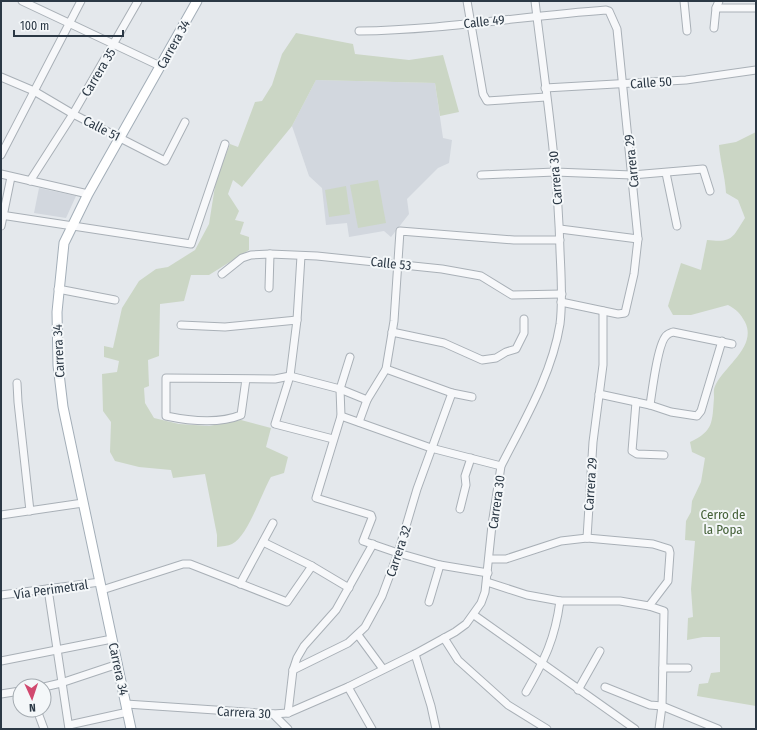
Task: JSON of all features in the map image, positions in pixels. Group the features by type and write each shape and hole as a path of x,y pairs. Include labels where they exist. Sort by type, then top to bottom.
{"main road":[{"name":"Carrera 34","path":"131,729 63,407 56,338 58,289 64,243 72,225 197,1"}],"street":[{"path":"22,1 160,66"},
{"path":"1,155 81,1"},
{"name":"Carrera 35","path":"30,181 73,114 115,44 138,1"},
{"path":"467,1 483,94 487,101 546,97"},
{"name":"Carrera 30","path":"69,727 127,708 273,714 288,713 348,687 415,654 455,632 474,615 481,603 487,582 492,518 501,466 536,397 548,367 560,324 562,294 560,229 546,88 535,1"},
{"path":"684,1 687,31"},
{"path":"714,28 718,5 756,8"},
{"name":"Calle 49","path":"358,31 426,28 537,15 609,11"},
{"name":"Carrera 29","path":"587,538 593,442 602,365 603,311 625,313 634,274 638,239 624,84 617,29 609,11"},
{"name":"Calle 50","path":"546,88 686,80 756,70"},
{"name":"Calle 51","path":"1,77 34,91 73,114 165,161 185,122"},
{"path":"2,215 191,244 225,144"},
{"path":"481,175 555,172 632,175 703,169 710,191"},
{"path":"666,173 677,226"},
{"path":"1,174 88,194"},
{"path":"1,226 2,215 11,177"},
{"path":"560,229 638,239"},
{"path":"359,422 367,400 386,369 392,332 399,263 400,231 404,230 514,240 560,240"},
{"path":"268,288 270,254"},
{"name":"Calle 53","path":"222,274 242,258 270,254 399,263 442,268 481,276 512,295 562,294"},
{"path":"302,256 297,320 290,376 275,424 334,439"},
{"path":"58,289 115,300"},
{"path":"561,302 603,311"},
{"path":"392,332 444,343 482,360 496,358 506,352 516,349 524,333 524,319"},
{"path":"181,325 225,328 297,320"},
{"path":"650,405 663,341 667,335 673,332 732,344"},
{"path":"599,394 650,405 672,412 697,416 701,411 722,341"},
{"path":"350,357 340,389 341,416 316,498 371,515 372,518 363,541 440,565 488,573"},
{"path":"386,369 452,393 472,397"},
{"path":"246,379 241,414 228,420 204,420 166,416 166,378 275,379 290,376 340,389 367,400"},
{"path":"17,383 30,511"},
{"name":"Carrera 32","path":"293,670 348,643 358,635 382,596 398,553 431,448 452,393"},
{"path":"636,402 632,451 637,454 664,455"},
{"path":"341,416 431,448 501,466"},
{"path":"460,509 466,485 465,476 471,458"},
{"path":"1,515 83,503"},
{"path":"240,584 273,523"},
{"path":"489,559 506,559 561,541 587,538 653,544 666,547 669,549 670,553 668,581 649,606"},
{"path":"263,542 312,566 349,588"},
{"path":"288,713 293,670 297,658 304,646 320,631 336,610 373,544"},
{"name":"Vía Perimetral","path":"1,595 48,589 101,586 183,564 196,565 287,602 312,566"},
{"path":"428,602 440,565"},
{"path":"487,582 527,595 560,601 607,600 649,606 664,611 662,706 660,729"},
{"path":"48,589 61,684 69,727"},
{"path":"526,692 542,664 555,633 560,601"},
{"path":"474,615 635,729"},
{"path":"358,635 383,669"},
{"path":"1,661 112,638"},
{"path":"444,638 458,660 508,705 547,729"},
{"path":"578,690 600,652"},
{"path":"415,654 432,706 436,729"},
{"path":"52,686 61,684 118,664"},
{"path":"663,668 688,668"},
{"path":"348,687 372,729"},
{"path":"605,687 650,705 662,706 718,729"},
{"path":"1,694 12,692"},
{"path":"273,714 284,728"},
{"path":"40,718 44,729"}],"shaded area":[{"path":"316,80 435,83 443,138 452,140 449,163 438,168 407,199 409,214 391,237 384,231 349,237 347,223 326,225 322,188 309,176 292,126"},
{"path":"39,188 76,196 66,218 34,213"}],"green space":[{"path":"296,33 353,44 355,54 409,60 443,55 459,112 440,116 435,83 316,80 292,126 242,187 233,180 228,194 239,211 235,220 244,222 240,234 249,237 249,250 209,275 191,275 184,301 160,304 159,356 148,360 149,386 144,388 145,403 154,418 179,424 209,426 241,420 271,428 266,447 288,457 284,473 271,477 249,524 238,540 227,546 217,547 217,535 205,474 173,478 171,470 139,467 115,461 110,452 111,422 103,411 102,374 117,372 119,361 104,357 104,346 113,348 122,308 139,281 156,269 168,267 195,250 209,224 216,180 230,144 238,147 255,102 262,101 272,85 282,54"},
{"name":"Cerro de la Popa","path":"756,132 756,706 697,696 699,684 708,683 711,673 720,672 720,637 703,637 687,640 688,618 693,617 691,589 695,541 685,540 686,521 691,512 692,501 701,482 705,458 692,452 690,442 708,430 712,420 715,386 744,347 748,331 740,314 728,305 691,315 673,315 668,306 681,263 701,270 707,240 722,241 731,238 745,218 738,200 726,193 719,145 736,142"},
{"path":"378,180 386,223 358,228 350,185"},
{"path":"346,186 350,214 329,217 325,190"}]}
